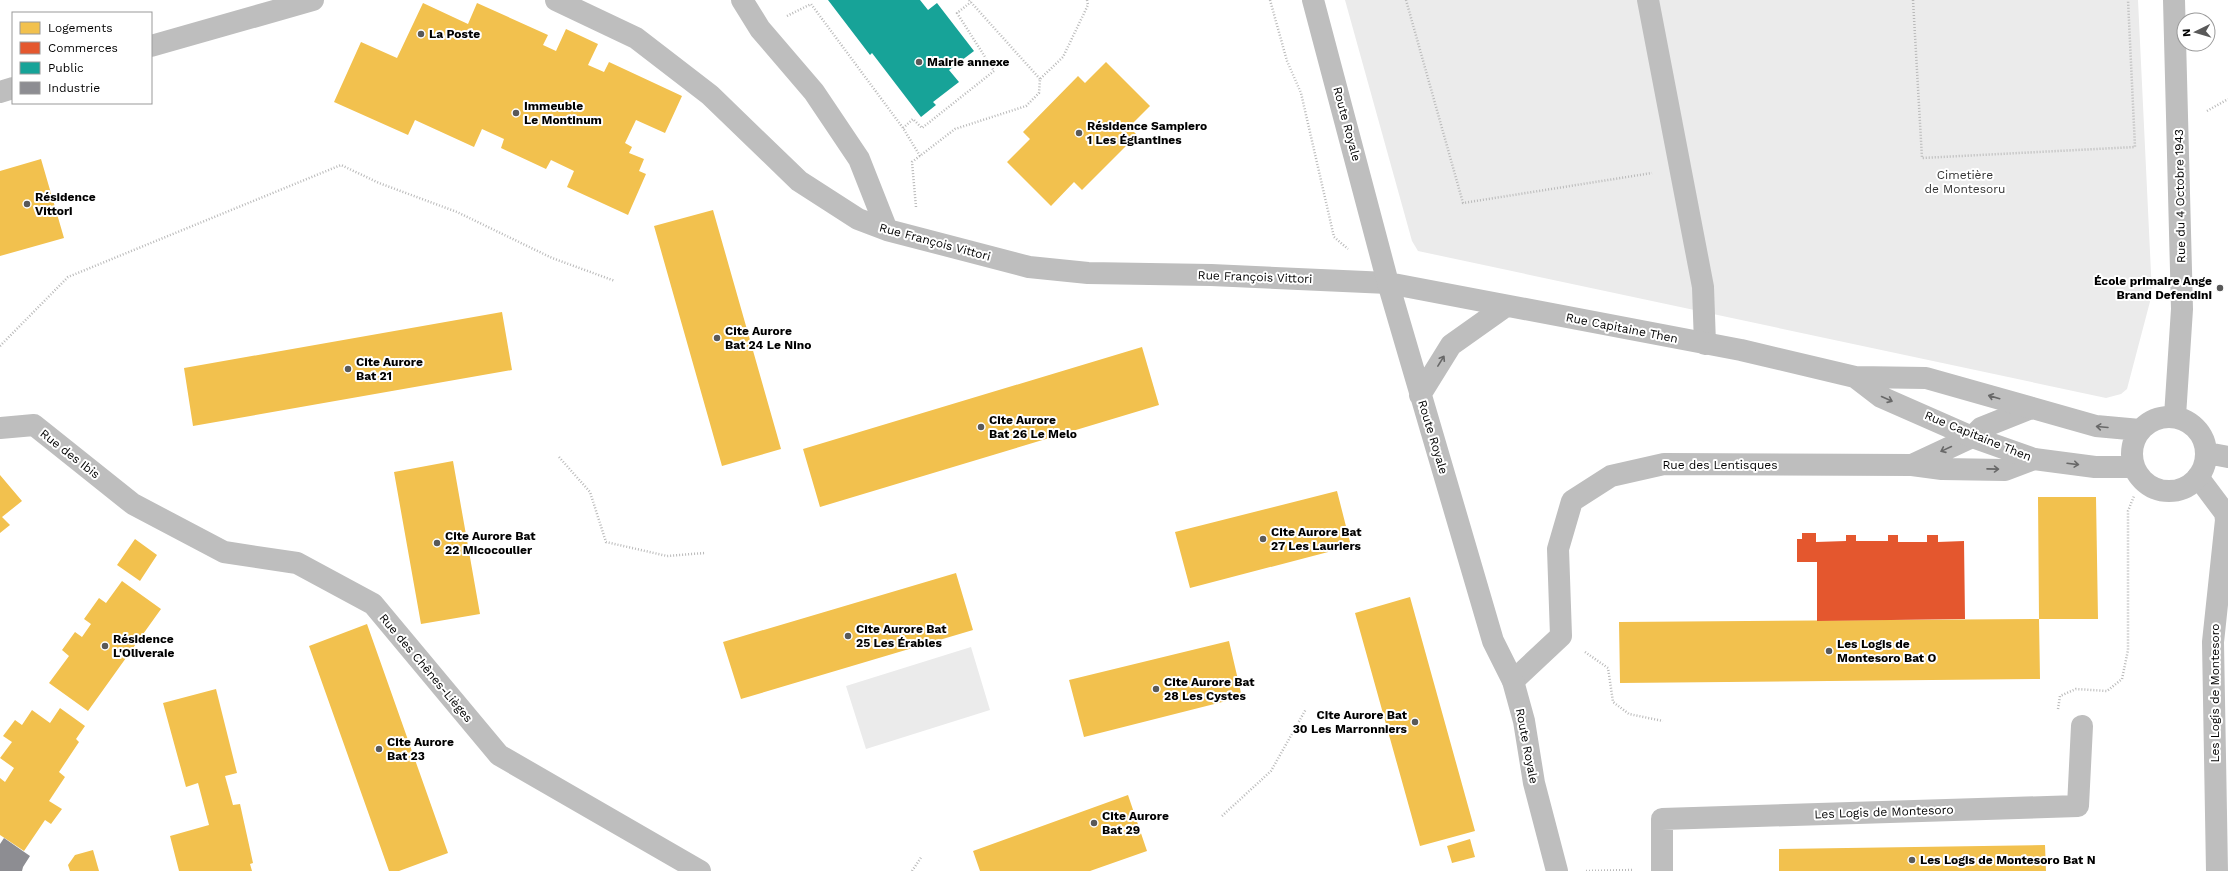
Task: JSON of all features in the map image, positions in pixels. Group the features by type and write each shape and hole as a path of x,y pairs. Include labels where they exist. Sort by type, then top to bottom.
{"street":[{"path":"152,46 313,0"},
{"name":"Rue François Vittori","path":"556,0 636,38 710,95 799,181 858,219 887,230 1029,267 1088,273 1226,275 1388,283"},
{"path":"742,0 760,29 814,92 858,159 887,230"},
{"name":"Route Royale","path":"1313,0 1388,283 1420,395 1493,641 1513,681 1524,721 1534,783 1553,870"},
{"path":"1648,0 1703,287 1705,344"},
{"name":"Rue du 4 Octobre 1943","path":"2174,0 2182,309 2175,416"},
{"path":"0,92 12,88"},
{"name":"Rue Capitaine Then","path":"1388,283 1705,344 1855,377 1926,378 2096,426 2140,430"},
{"path":"1420,395 1451,345 1506,306"},
{"name":"Rue Capitaine Then","path":"1855,377 1881,396 1972,437 2034,459 2137,472"},
{"name":"Rue des Lentisques","path":"1912,465 1972,437 1981,428 2031,408"},
{"path":"2175,416 2188,421 2198,429 2204,440 2207,453 2205,466 2198,477 2188,486 2176,490 2163,491 2151,486 2137,472 2132,454 2134,441 2140,430 2150,421 2162,417 2175,416"},
{"name":"Rue des Ibis","path":"0,428 34,425 133,504"},
{"path":"2207,453 2228,457"},
{"name":"Rue des Lentisques","path":"1513,681 1561,636 1558,549 1572,501 1611,476 1664,464 1912,465 1942,469 2005,470 2034,459"},
{"name":"Les Logis de Montesoro","path":"2198,477 2225,513 2226,520 2213,642 2217,871"},
{"name":"Rue des Chênes-Lièges","path":"133,504 224,552 296,563 373,604 499,755 700,871"},
{"name":"Les Logis de Montesoro","path":"1662,871 1662,819 2078,806 2082,726"}],"path":[{"path":"919,238 912,162 955,129 1026,106 1039,93 1040,79 1063,57 1088,6 1087,0"},
{"path":"1270,0 1287,61 1301,93 1334,237 1352,252"},
{"path":"1406,0 1463,203 1680,169"},
{"path":"1913,0 1922,158 2135,147 2128,0"},
{"path":"903,128 913,119 922,128 994,71 957,13 970,1 1040,79"},
{"path":"760,29 811,4 903,128 920,156"},
{"path":"0,346 68,277 341,165 379,183 457,212 552,258 615,281"},
{"path":"559,457 590,492 606,542 667,556 705,553"},
{"path":"2058,710 2060,696 2076,689 2107,691 2122,678 2128,650 2128,511 2137,472"},
{"path":"1608,668 1613,702 1629,714 1663,721"},
{"path":"1222,816 1271,771 1306,709"},
{"path":"912,871 922,856"},
{"path":"1582,871 1662,871"}],"green space":[{"name":"Cimetière de Montesoru","path":"1345,0 2138,0 2152,294 2127,389 2121,394 2106,398 1418,251 1412,241"},
{"path":"971,647 990,710 866,749 846,686"}],"building: Logements":[{"name":"Immeuble Le Montinum","path":"423,3 468,24 477,3 548,35 543,45 556,51 566,29 598,44 588,65 604,72 609,62 682,96 665,133 636,120 625,143 632,147 629,153 644,159 639,171 646,174 628,215 567,187 574,171 551,160 546,169 501,148 504,139 482,129 474,147 415,120 408,135 334,102 361,42 397,58"},
{"name":"Résidence Sampiero 1 Les Églantines","path":"1106,62 1150,106 1129,127 1137,135 1082,190 1074,182 1051,206 1007,162 1030,139 1023,132 1078,76 1085,83"},
{"name":"Résidence Vittori","path":"41,159 64,238 0,256 0,171"},
{"name":"Cite Aurore Bat 24 Le Nino","path":"713,210 781,449 722,466 654,226"},
{"name":"Cite Aurore Bat 21","path":"502,312 512,370 193,426 184,368"},
{"name":"Cite Aurore Bat 26 Le Melo","path":"1142,347 1159,405 820,507 803,449"},
{"name":"Cite Aurore Bat 22 Micocoulier","path":"453,461 480,614 421,624 394,472"},
{"path":"0,475 22,501 2,517 10,525 0,533"},
{"name":"Cite Aurore Bat 27 Les Lauriers","path":"1337,491 1351,546 1190,588 1175,532"},
{"path":"2038,497 2096,497 2098,619 2039,619"},
{"path":"135,539 157,555 140,581 117,565"},
{"name":"Cite Aurore Bat 25 Les Érables","path":"956,573 973,630 741,699 723,642"},
{"name":"Résidence L'Oliveraie","path":"122,581 161,609 88,711 49,683 69,656 62,650 75,632 82,637 91,624 84,619 99,598 106,603"},
{"name":"Cite Aurore Bat 30 Les Marronniers","path":"1410,597 1475,831 1420,846 1355,613"},
{"name":"Les Logis de Montesoro Bat O","path":"2039,619 2040,679 1620,683 1619,622"},
{"name":"Cite Aurore Bat 23","path":"367,624 448,853 399,871 389,871 309,646"},
{"name":"Cite Aurore Bat 28 Les Cystes","path":"1229,641 1242,697 1084,737 1069,680"},
{"path":"216,689 237,773 225,776 233,805 240,804 253,863 250,864 252,871 179,871 170,836 209,825 198,783 186,787 163,703"},
{"path":"60,708 85,726 76,739 79,742 59,772 65,777 49,801 62,809 51,824 45,820 24,851 0,835 0,778 5,782 14,768 0,758 12,742 3,736 15,720 22,725 32,710 50,723"},
{"name":"Cite Aurore Bat 29","path":"1128,795 1147,851 1090,871 980,871 973,851"},
{"path":"1470,839 1475,857 1452,863 1447,846"},
{"name":"Les Logis de Montesoro Bat N","path":"2045,845 2046,871 1779,871 1779,849"},
{"path":"93,850 99,871 70,871 68,865 75,855"}],"building: Commerces":[{"path":"1802,533 1816,533 1816,542 1846,541 1846,535 1856,535 1856,541 1888,541 1888,535 1898,535 1898,542 1927,542 1927,535 1938,535 1938,542 1964,541 1965,619 1817,621 1817,562 1797,562 1797,539 1802,539"}],"building: Public":[{"name":"Mairie annexe","path":"828,0 920,0 928,10 937,3 974,51 949,70 959,82 933,102 936,105 921,117 872,53 870,55"}],"building: Industrie":[{"path":"4,838 30,856 22,871 0,871 0,844"}],"place":[{"name":"La Poste","path":"421,34"},
{"name":"Mairie annexe","path":"919,62"},
{"name":"Immeuble Le Montinum","path":"516,113"},
{"name":"Résidence Sampiero 1 Les Églantines","path":"1079,133"},
{"name":"Résidence Vittori","path":"27,204"},
{"name":"École primaire Ange Brand Defendini","path":"2220,288"},
{"name":"Cite Aurore Bat 24 Le Nino","path":"717,338"},
{"name":"Cite Aurore Bat 21","path":"348,369"},
{"name":"Cite Aurore Bat 26 Le Melo","path":"981,427"},
{"name":"Cite Aurore Bat 27 Les Lauriers","path":"1263,539"},
{"name":"Cite Aurore Bat 22 Micocoulier","path":"437,543"},
{"name":"Cite Aurore Bat 25 Les Érables","path":"848,636"},
{"name":"Résidence L'Oliveraie","path":"105,646"},
{"name":"Les Logis de Montesoro Bat O","path":"1829,651"},
{"name":"Cite Aurore Bat 28 Les Cystes","path":"1156,689"},
{"name":"Cite Aurore Bat 30 Les Marronniers","path":"1415,722"},
{"name":"Cite Aurore Bat 23","path":"379,749"},
{"name":"Cite Aurore Bat 29","path":"1094,823"},
{"name":"Les Logis de Montesoro Bat N","path":"1912,860"}]}
